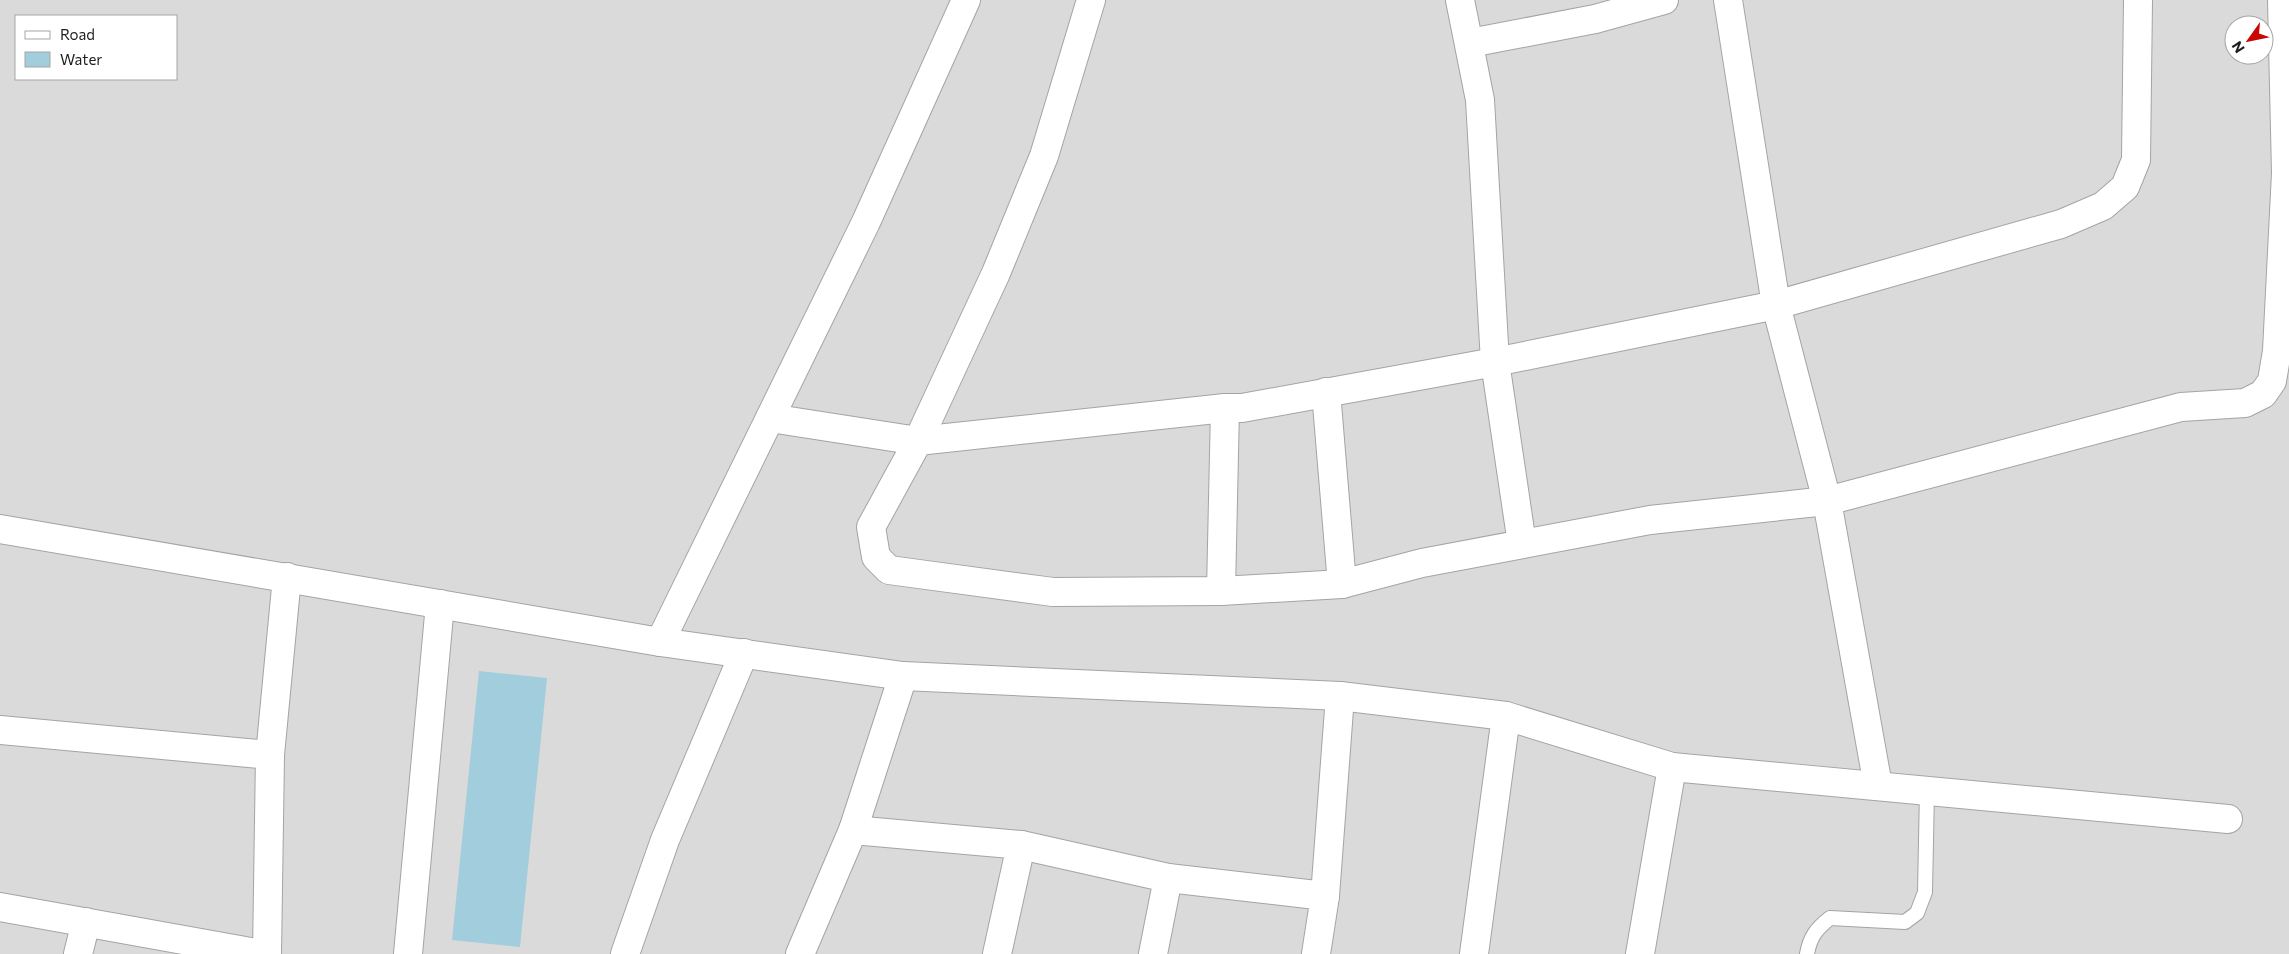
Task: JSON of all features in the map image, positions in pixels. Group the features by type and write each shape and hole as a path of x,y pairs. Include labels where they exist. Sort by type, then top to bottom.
{"street":[{"path":"681,645 770,418 866,222 966,0"},
{"path":"1091,0 1044,156 996,273 918,441 871,528 876,557 890,570 1053,592 1221,591 1342,584 1422,563 1650,520 1827,501 2181,408 2245,403 2263,394 2272,381 2277,351 2286,173 2282,0"},
{"path":"1460,0 1480,100 1496,362 1522,544"},
{"path":"1470,43 1595,19 1664,0"},
{"path":"1728,0 1776,305 1827,501 1878,786"},
{"path":"770,418 918,441 1224,408 1242,408 1496,362 1776,305 2061,224 2102,206 2125,187 2136,160 2138,0"},
{"path":"1326,392 1342,584"},
{"path":"1221,591 1224,408"},
{"path":"0,528 681,645 903,676 1340,696 1506,716 1672,767 2228,819"},
{"path":"267,954 270,755 287,578"},
{"path":"408,954 440,604"},
{"path":"625,954 665,840 744,653"},
{"path":"800,954 853,830 903,676"},
{"path":"1316,954 1326,896 1340,696"},
{"path":"1474,954 1506,716"},
{"path":"0,730 270,755"},
{"path":"1640,954 1672,767"},
{"path":"853,830 1021,845 1168,878 1326,896"},
{"path":"997,954 1021,845"},
{"path":"1153,954 1168,878"},
{"path":"0,907 261,954"},
{"path":"78,954 86,922"}],"lane":[{"path":"1807,954 1810,939 1818,927 1830,918 1905,922 1917,913 1926,892 1927,790"}],"shaded area":[{"path":"0,0 2289,0 2289,954 0,954"}],"water":[{"path":"479,671 547,678 520,947 452,940"}]}
